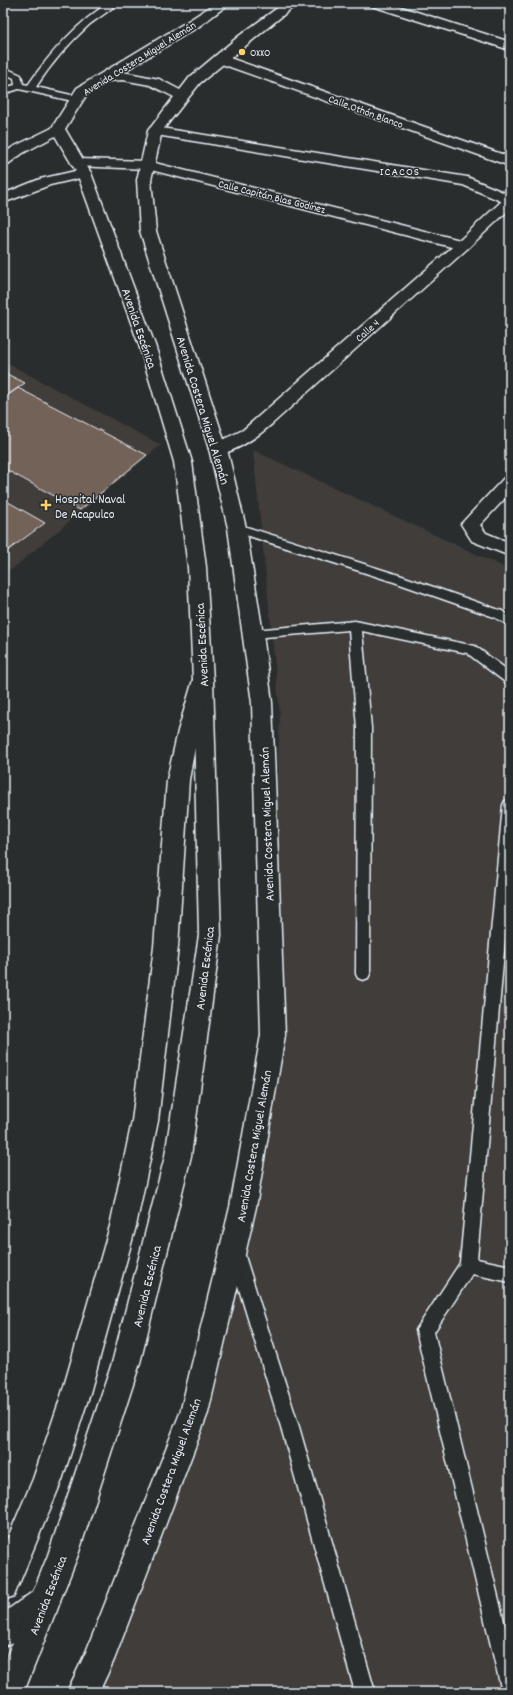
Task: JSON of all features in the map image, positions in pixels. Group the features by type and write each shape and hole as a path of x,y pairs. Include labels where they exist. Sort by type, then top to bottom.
{"main road":[{"name":"Avenida Costera Miguel Alemán","path":"58,129 82,91 193,24 224,3"},
{"name":"Avenida Costera Miguel Alemán","path":"83,1692 98,1660 194,1413 243,1207 273,1035 262,703 253,634 237,528 218,449 148,231 144,180 155,131 195,80 292,3"},
{"path":"376,3 510,46"},
{"name":"Calle Othón Blanco","path":"221,59 510,162"},
{"path":"106,77 123,76 154,82 183,96"},
{"path":"3,161 18,150 58,129 81,168"},
{"path":"155,131 467,181 510,201"},
{"name":"Calle Capitán Blas Godínez","path":"3,199 81,168 147,165 463,245"},
{"name":"Avenida Escénica","path":"8,1692 63,1555 126,1364 178,1156 210,935 203,680 197,567 183,462 147,345 81,168"},
{"name":"Calle 4","path":"218,449 249,434 266,420 463,245 510,201"},
{"path":"510,482 470,524 479,537 510,550"},
{"path":"3,1585 47,1480 76,1393 123,1226 145,1121 166,947 178,780 188,731 203,680"},
{"path":"3,1631 45,1602"}],"lane":[{"path":"30,88 44,67 75,33 101,10 113,3"},
{"path":"3,70 18,77 19,86"},
{"path":"3,91 19,86 77,99"},
{"path":"237,528 398,579 498,614 510,622"},
{"path":"253,634 356,625 471,649 510,679"},
{"path":"356,625 364,728 363,974"},
{"path":"510,804 468,1265 425,1330 510,1687"},
{"path":"234,1247 290,1427 365,1692"},
{"path":"468,1265 510,1274"}],"shaded area":[{"name":"Hospital Naval De Acapulco","path":"3,361 161,445 11,570 3,565"},
{"path":"253,450 510,570 510,1692 97,1692 189,1442 267,1009 280,714"}],"building":[{"path":"3,372 25,383 3,398"},
{"path":"18,388 147,455 80,510 3,468 3,399"},
{"path":"3,499 45,523 3,554"}],"place":[{"name":"OXXO","path":"242,52"},
{"name":"Hospital Naval De Acapulco","path":"46,505"}],"district":[{"name":"ICACOS","path":"400,171"}]}
